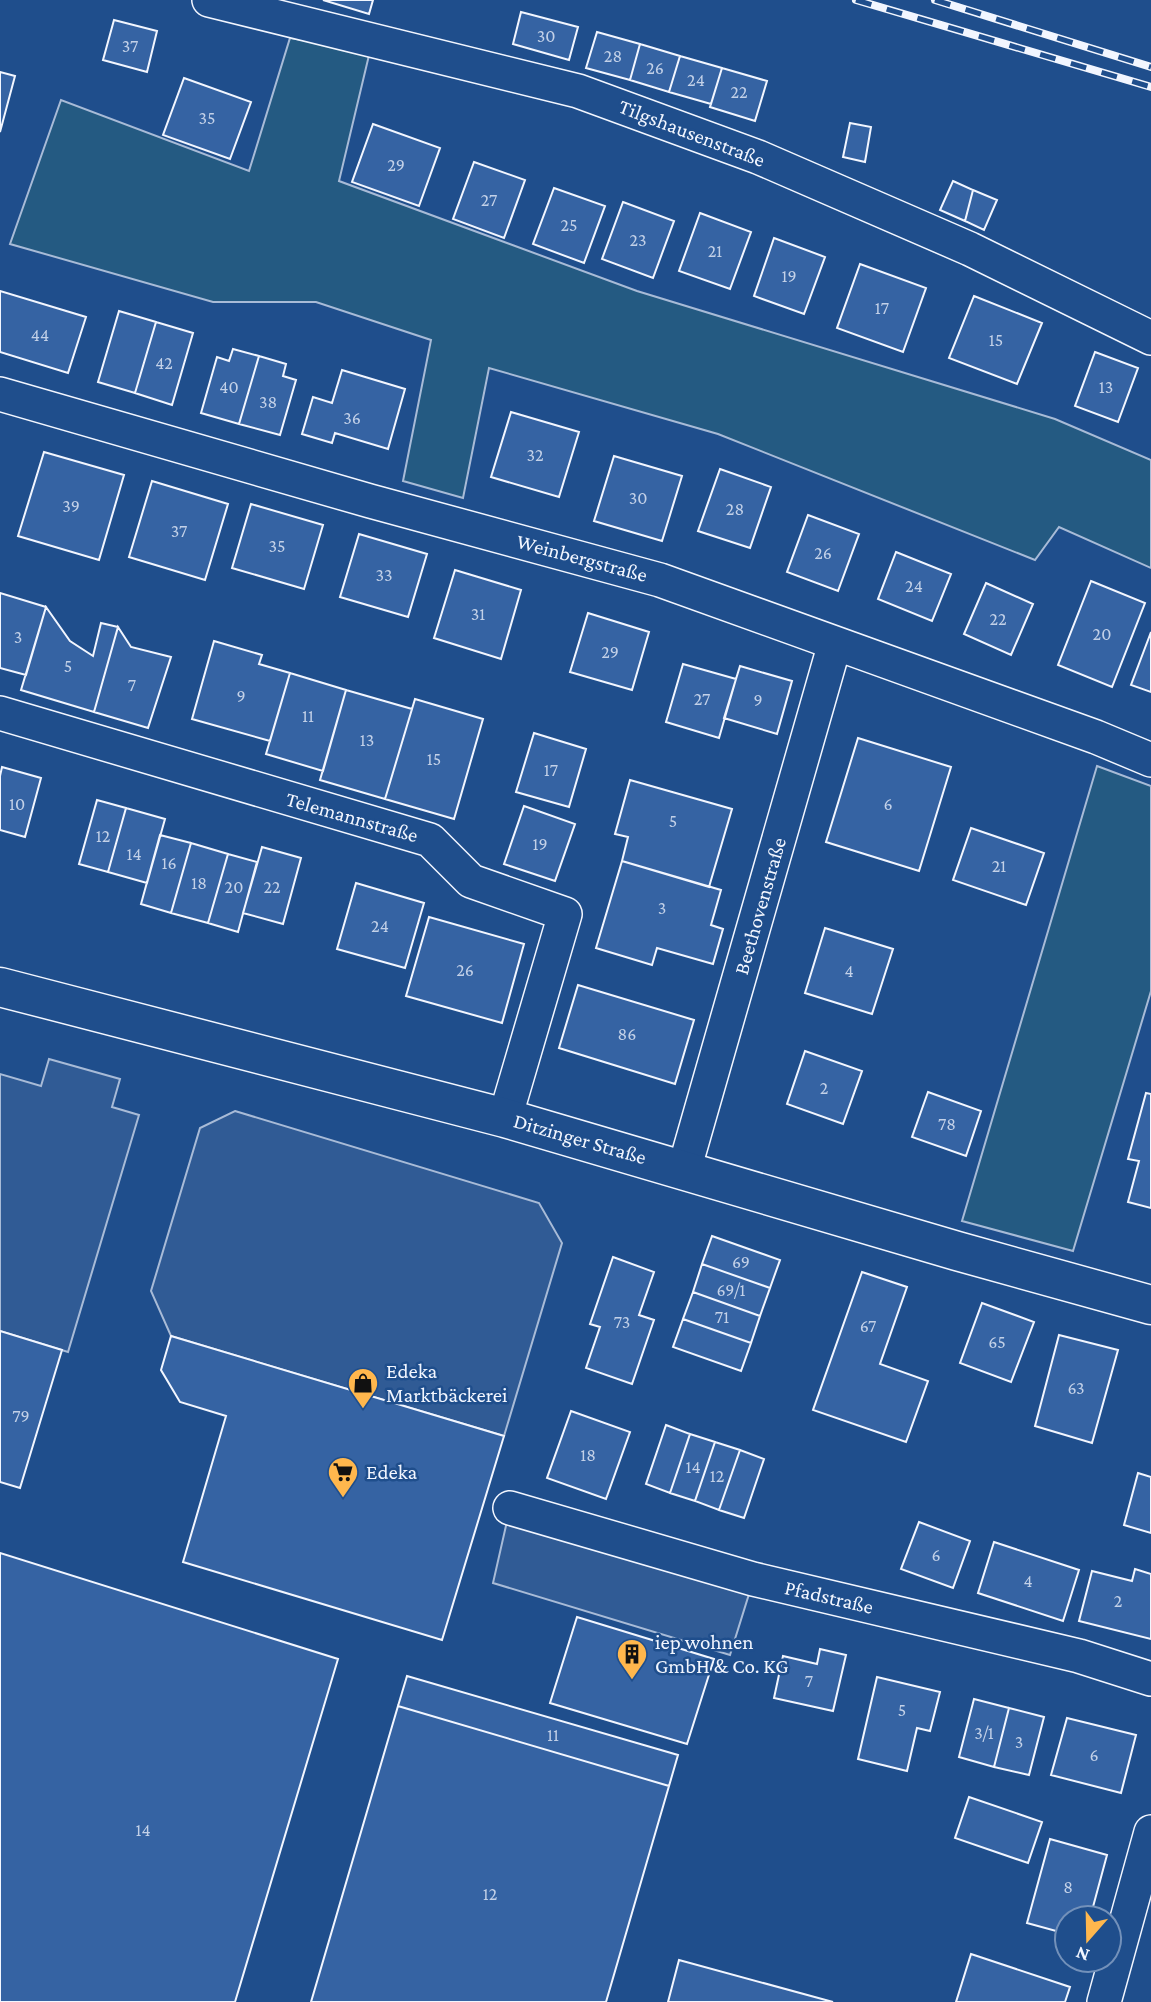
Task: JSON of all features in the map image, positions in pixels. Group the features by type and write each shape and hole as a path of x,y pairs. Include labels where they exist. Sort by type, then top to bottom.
{"street":[{"name":"Tilgshausenstraße","path":"209,0 578,91 808,178 970,249 1151,338"},
{"name":"Weinbergstraße","path":"0,394 370,501 660,580 1096,737 1151,760"},
{"name":"Beethovenstraße","path":"684,1170 835,643"},
{"name":"Telemannstraße","path":"0,713 430,840 471,881 565,914 505,1118"},
{"name":"Ditzinger Straße","path":"2,985 505,1118 1151,1305"},
{"name":"Pfadstraße","path":"510,1508 753,1579 1079,1656 1151,1679"},
{"path":"1104,2002 1151,1832"}],"shaded area":[{"path":"290,38 370,51 339,181 637,291 1055,419 1151,460 1151,568 1059,527 1035,560 718,434 489,368 463,498 403,481 431,340 316,302 213,302 10,244 61,100 249,171"},
{"path":"1097,766 1151,786 1151,991 1073,1251 962,1221"},
{"path":"49,1059 120,1079 112,1107 139,1115 68,1352 0,1331 0,1074 41,1086"},
{"path":"235,1111 539,1203 562,1243 504,1436 171,1336 151,1291 200,1128"},
{"path":"510,1508 749,1594 730,1655 493,1583"}],"building":[{"path":"323,0 373,0 369,14"},
{"path":"521,12 578,27 569,60 513,44"},
{"path":"114,20 157,31 147,72 103,60"},
{"path":"597,32 640,44 630,80 586,68"},
{"path":"640,44 680,56 669,92 630,80"},
{"path":"680,56 722,68 711,104 669,92"},
{"path":"722,68 767,81 755,121 710,107"},
{"path":"0,72 15,76 0,132"},
{"path":"184,78 251,102 230,159 163,135"},
{"path":"850,123 871,127 865,162 843,157"},
{"path":"373,124 440,148 419,206 352,182"},
{"path":"474,162 525,180 504,238 453,219"},
{"path":"953,181 973,190 965,221 940,210"},
{"path":"554,188 605,206 584,263 533,244"},
{"path":"973,190 997,200 984,230 965,221"},
{"path":"623,202 674,221 653,278 602,259"},
{"path":"700,213 751,232 730,289 679,271"},
{"path":"774,238 825,257 804,314 754,296"},
{"path":"860,264 926,288 903,352 837,328"},
{"path":"0,291 86,317 68,373 0,352"},
{"path":"974,296 1042,323 1017,384 949,358"},
{"path":"119,311 156,322 135,393 98,382"},
{"path":"156,322 193,333 172,405 135,393"},
{"path":"233,349 259,356 239,424 201,413 217,357 229,361"},
{"path":"1095,352 1138,368 1118,422 1075,406"},
{"path":"259,356 286,364 283,376 296,380 280,435 239,424"},
{"path":"342,370 405,389 388,449 335,433 332,443 302,434 313,397 332,403"},
{"path":"511,412 579,432 559,497 491,477"},
{"path":"44,452 124,475 99,560 18,536"},
{"path":"614,456 682,476 662,541 594,521"},
{"path":"720,469 771,487 750,548 698,531"},
{"path":"152,481 228,504 205,580 129,557"},
{"path":"251,504 323,525 304,589 232,568"},
{"path":"808,515 859,534 838,591 787,572"},
{"path":"359,534 427,554 408,617 340,597"},
{"path":"896,552 951,574 932,621 878,599"},
{"path":"455,570 521,590 501,659 434,638"},
{"path":"1091,581 1145,603 1112,687 1058,665"},
{"path":"986,583 1033,604 1011,655 964,634"},
{"path":"0,593 46,607 26,675 0,668"},
{"path":"46,607 70,641 93,656 101,623 118,627 94,712 21,690"},
{"path":"588,613 649,632 632,690 570,672"},
{"path":"118,627 131,647 171,657 148,728 94,712"},
{"path":"1151,632 1151,692 1131,685"},
{"path":"214,641 262,655 259,664 290,673 270,741 192,719"},
{"path":"683,664 736,679 719,738 666,722"},
{"path":"740,666 792,681 777,734 724,718"},
{"path":"290,673 346,690 323,771 266,754"},
{"path":"346,690 412,709 385,799 320,780"},
{"path":"415,699 483,719 454,819 385,799"},
{"path":"534,733 586,749 569,807 516,792"},
{"path":"858,738 951,767 919,871 826,842"},
{"path":"2,767 41,778 25,837 0,830"},
{"path":"630,780 732,809 709,887 622,861 628,837 615,834"},
{"path":"97,800 126,808 108,872 79,864"},
{"path":"524,806 575,824 555,881 504,864"},
{"path":"126,808 165,819 147,883 108,872"},
{"path":"971,828 1044,853 1026,905 953,880"},
{"path":"160,835 191,843 171,913 141,904"},
{"path":"191,843 228,854 208,923 171,913"},
{"path":"262,847 301,858 283,924 243,913"},
{"path":"228,854 257,862 238,932 208,923"},
{"path":"622,861 721,890 711,925 723,929 713,964 657,948 652,965 596,948"},
{"path":"356,883 424,903 405,968 337,949"},
{"path":"429,917 524,944 502,1023 406,996"},
{"path":"825,928 893,949 872,1014 805,993"},
{"path":"578,985 694,1020 675,1084 559,1048"},
{"path":"805,1051 862,1071 843,1124 787,1104"},
{"path":"928,1092 981,1111 966,1156 912,1137"},
{"path":"1146,1093 1151,1094 1151,1208 1128,1202 1139,1161 1128,1159"},
{"path":"712,1236 780,1260 770,1288 702,1264"},
{"path":"613,1257 654,1272 639,1315 654,1320 632,1384 586,1368 600,1327 590,1324"},
{"path":"702,1264 770,1288 760,1316 693,1292"},
{"path":"862,1272 907,1287 880,1364 928,1381 906,1442 813,1410"},
{"path":"693,1292 760,1316 751,1343 683,1319"},
{"path":"982,1303 1034,1322 1011,1382 960,1363"},
{"path":"683,1319 751,1343 741,1371 673,1347"},
{"path":"0,1331 62,1350 20,1488 0,1482"},
{"path":"1059,1335 1118,1350 1092,1443 1035,1426"},
{"name":"Edeka","path":"171,1336 504,1436 442,1640 183,1562 226,1416 180,1402 161,1370"},
{"path":"571,1411 630,1432 606,1499 547,1478"},
{"path":"666,1425 690,1434 670,1493 646,1484"},
{"path":"690,1434 715,1442 695,1501 670,1493"},
{"path":"715,1442 740,1450 719,1510 695,1501"},
{"path":"740,1450 764,1459 744,1518 719,1510"},
{"path":"1138,1473 1151,1477 1151,1533 1124,1525"},
{"path":"919,1522 970,1541 953,1588 901,1569"},
{"path":"994,1542 1079,1570 1063,1621 978,1593"},
{"path":"0,1553 338,1659 235,2002 0,2002"},
{"path":"1135,1569 1151,1574 1151,1639 1079,1621 1092,1571 1132,1581"},
{"name":"iep wohnen GmbH & Co. KG","path":"577,1617 714,1659 687,1744 550,1703"},
{"path":"820,1649 846,1655 833,1711 774,1698 783,1656 817,1664"},
{"path":"407,1676 678,1755 669,1786 398,1706"},
{"path":"877,1677 940,1692 930,1731 917,1728 907,1771 858,1759"},
{"path":"974,1699 1009,1708 994,1767 959,1757"},
{"path":"398,1706 669,1786 606,2002 311,2002"},
{"path":"1009,1708 1044,1717 1029,1775 994,1767"},
{"path":"1067,1718 1136,1735 1121,1793 1051,1775"},
{"path":"969,1797 1042,1822 1028,1863 955,1838"},
{"path":"1050,1839 1107,1855 1094,1904 1053,1904 1053,1930 1027,1923"},
{"path":"971,1954 1070,1987 1065,2002 956,2002"},
{"path":"679,1960 833,2002 668,2002"}],"railway":[{"path":"856,0 1151,87"},
{"path":"935,0 1151,67"}],"place":[{"name":"Edeka Marktbäckerei","path":"363,1410"},
{"name":"Edeka","path":"343,1499"},
{"name":"iep wohnen GmbH & Co. KG","path":"632,1681"}]}
